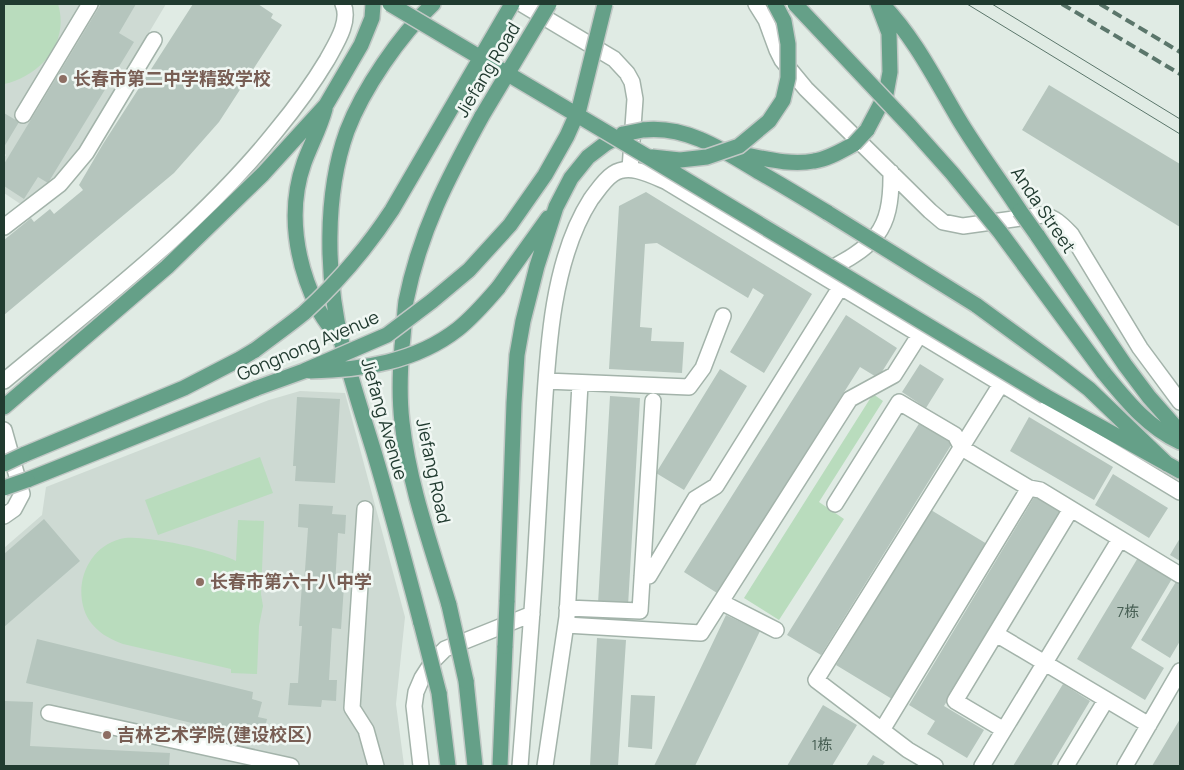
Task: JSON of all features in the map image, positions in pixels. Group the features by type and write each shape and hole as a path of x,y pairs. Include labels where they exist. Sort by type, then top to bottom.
{"main road":[{"path":"4,408 15,396 167,267 263,174 326,105 362,45 372,18 373,4"},
{"path":"390,4 1045,396 1174,467"},
{"name":"Jiefang Avenue","path":"433,4 419,17 388,56 361,102 347,131 336,170 331,204 329,239 333,288 342,342 397,529 421,623 438,693 446,740 448,766"},
{"name":"Gongnong Avenue","path":"4,464 184,388 255,350 304,313 372,240 392,210 512,4"},
{"name":"Jiefang Road","path":"475,766 466,681 449,605 408,461 402,421 400,372 406,303 418,252 430,218 449,176 482,116 549,4"},
{"name":"Gongnong Avenue","path":"4,488 304,371 387,335 432,301 469,270 510,225 545,175 567,136 579,109 605,4"},
{"path":"648,157 680,160 707,157 739,146 769,121 783,100 788,78 788,44 784,21 775,4"},
{"path":"795,4 952,173 1000,232 1103,372 1145,420 1155,429 1180,442"},
{"path":"726,152 792,162 813,161 835,154 854,144 867,130 886,94 890,72 889,33 878,4"},
{"name":"Anda Street","path":"882,4 896,18 931,70 959,120 1125,365 1180,432"},
{"path":"326,105 321,125 304,163 296,195 294,229 302,264 318,309 342,342"},
{"path":"500,766 517,355 528,302 556,207 570,178 588,157 604,144 623,134 658,129 675,131 696,137 726,152 828,213 976,305 1058,365 1089,390 1174,467"},
{"path":"304,371 338,371 376,366 414,354 435,344 458,329 477,312 498,288 556,207"}],"street":[{"path":"22,115 90,4"},
{"path":"522,4 614,59 627,73 632,82 635,99 630,169"},
{"path":"756,4 766,20 782,60 806,89 943,222 962,226 1043,215 1052,217 1060,223 1071,234 1140,348 1180,402"},
{"path":"4,381 148,261 202,212 250,163 292,111 319,73 345,23 346,5"},
{"path":"4,227 60,184 86,153 154,40"},
{"path":"520,766 532,614 546,382 555,308 561,274 574,233 586,208 601,185 615,173 630,169 646,172 667,182 1180,492"},
{"path":"821,274 853,257 876,237 888,213 891,172"},
{"path":"642,576 649,576 695,499 716,486 841,286"},
{"path":"546,382 689,387 703,368 723,316"},
{"path":"566,625 701,633 850,399 894,375 920,334"},
{"path":"545,766 566,625 580,384"},
{"path":"936,766 915,761 882,730 816,680 1001,384"},
{"path":"567,608 640,611 653,401"},
{"path":"835,504 899,402 955,434 962,448 1029,488 1040,490 1180,576"},
{"path":"4,430 22,494 14,509 4,516"},
{"path":"882,730 1029,488"},
{"path":"365,509 352,708 366,730 376,766"},
{"path":"1004,730 955,702 1071,509"},
{"path":"982,766 1120,539"},
{"path":"721,602 776,630"},
{"path":"421,766 414,706 416,692 432,661 445,649 532,614"},
{"path":"996,634 1149,726"},
{"path":"1125,766 1180,671"},
{"path":"1066,766 1106,700"},
{"path":"49,713 238,761 291,766"}],"shaded area":[{"name":"长春市第二中学精致学校","path":"4,4 166,4 68,168 22,205 4,193 4,158 6,155 4,153"},
{"name":"长春市第六十八中学","path":"300,391 345,393 405,617 396,704 404,765 4,766 4,548 42,515 46,487 269,400"}],"green space":[{"path":"4,4 58,4 61,18 60,32 49,56 29,74 4,84"},
{"path":"873,394 883,401 819,502 844,519 779,620 744,598"},
{"path":"260,457 273,493 158,535 145,500"},
{"path":"238,520 264,521 261,594 263,606 259,626 257,674 231,673 231,669 123,644 104,635 89,620 81,596 85,572 98,551 108,544 120,539 144,538 213,552 236,561"}],"building":[{"path":"101,4 136,4 119,33 134,42 48,183 38,177 24,199 4,186 4,164"},
{"path":"193,4 258,4 273,14 271,18 282,25 219,122 174,173 4,315 4,240 31,218 34,222 50,209 54,214 83,190 79,185 103,144"},
{"path":"1049,85 1180,164 1180,227 1022,130"},
{"path":"4,113 19,122 4,147"},
{"path":"646,192 812,294 764,373 730,352 764,295 753,288 748,298 657,243 645,244 640,327 652,328 651,341 684,342 682,373 609,369 619,206"},
{"path":"846,315 897,348 878,378 860,367 717,593 684,572"},
{"path":"920,364 944,379 926,408 902,392"},
{"path":"720,369 747,386 684,490 656,473"},
{"path":"610,396 640,398 628,606 598,604"},
{"path":"297,397 340,399 335,483 295,481 296,466 293,466"},
{"path":"1029,417 1113,467 1094,500 1010,451"},
{"path":"920,422 953,442 821,655 787,635"},
{"path":"1113,474 1168,508 1149,538 1095,505"},
{"path":"1036,494 1062,510 944,706 984,730 967,758 927,734 935,721 909,705"},
{"path":"299,504 333,506 332,514 346,515 345,534 338,533 335,586 344,586 341,629 332,628 329,680 337,680 336,701 322,700 321,707 288,705 290,683 298,683 302,626 299,626 308,528 298,527"},
{"path":"931,510 987,544 892,699 836,665"},
{"path":"44,519 80,561 4,627 4,554"},
{"path":"1180,538 1180,561 1170,555"},
{"path":"1139,556 1173,577 1131,648 1164,668 1145,700 1077,659"},
{"path":"1177,580 1180,581 1180,641 1170,658 1141,640"},
{"path":"726,615 760,631 695,766 654,766"},
{"path":"597,638 626,640 618,766 590,766"},
{"path":"37,639 253,692 252,699 262,702 258,717 267,719 262,740 26,683"},
{"path":"1063,684 1090,701 1051,766 1013,766"},
{"path":"631,695 655,696 652,749 628,747"},
{"path":"4,701 33,702 30,746 170,753 169,766 4,766"},
{"path":"823,705 857,725 832,766 787,766"},
{"path":"1180,719 1180,766 1152,766"},
{"path":"873,755 885,762 882,766 866,766"}],"tram line":[{"path":"967,4 1180,134"},
{"path":"992,4 1180,119"}],"railway":[{"path":"1062,4 1180,74"},
{"path":"1100,4 1180,52"}],"place":[{"name":"长春市第二中学精致学校","path":"63,79"},
{"name":"长春市第六十八中学","path":"200,582"},
{"name":"吉林艺术学院(建设校区)","path":"107,735"}]}
